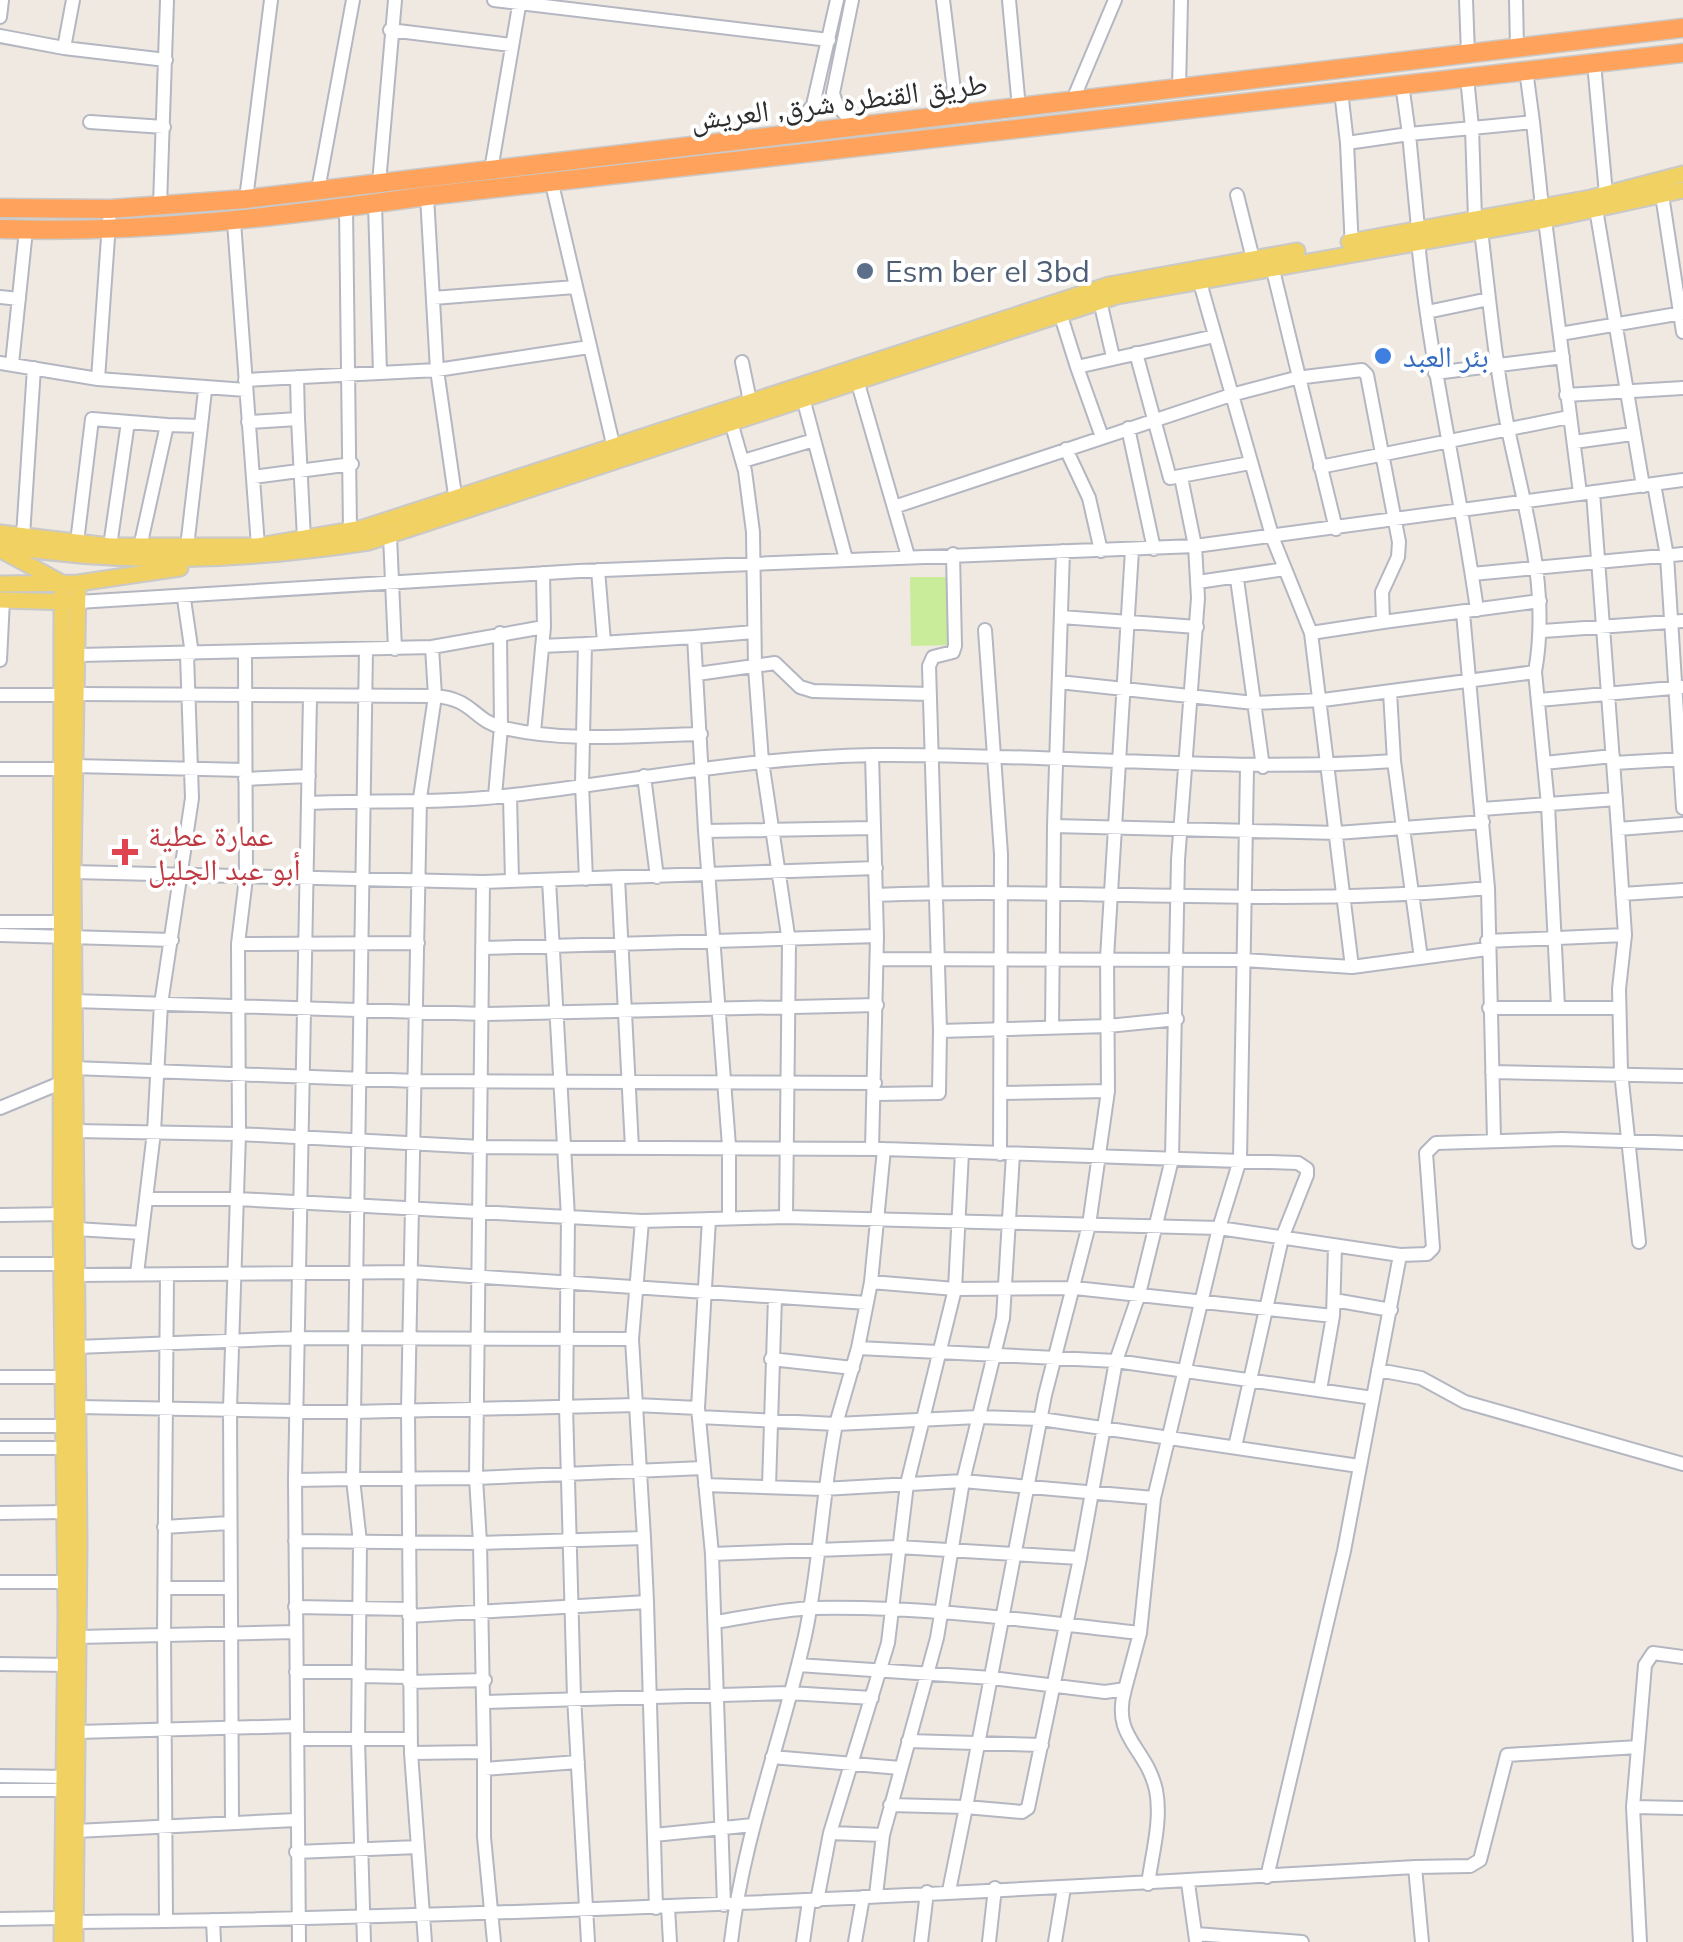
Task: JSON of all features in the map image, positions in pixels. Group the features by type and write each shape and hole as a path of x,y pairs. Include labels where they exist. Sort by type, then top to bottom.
{"highway":[{"name":"طريق القنطره شرق, العريش","path":"0,208 110,209 246,199 1682,27"},
{"name":"طريق القنطره شرق, العريش","path":"0,230 110,230 234,222 427,196 1683,53"}],"main road":[{"path":"1544,214 1683,174"},
{"path":"0,533 119,561 252,552 390,536 730,416 750,400 1179,278 1253,259 1596,209 1683,190"},
{"path":"1,595 252,552 350,530 613,444 803,398 1109,286 1199,279 1352,246"},
{"path":"0,547 187,546 252,552"},
{"path":"0,547 70,583"},
{"path":"70,583 68,1075 78,1406 71,1426"},
{"path":"1,595 70,602"},
{"path":"70,602 78,655 71,694"},
{"path":"68,768 73,872 67,929 73,1001 68,1075 75,1131 71,1219 62,1264 78,1637 71,1665 68,1920 75,1942"},
{"path":"62,1942 68,1920 76,1830 70,1783 77,1732 64,1512 71,1448"}],"street":[{"path":"0,17 2,0"},
{"path":"64,48 73,0"},
{"path":"160,205 167,0"},
{"path":"246,199 271,0"},
{"path":"318,190 353,0"},
{"path":"379,184 394,0"},
{"path":"494,0 828,40"},
{"path":"610,16 613,0"},
{"path":"792,132 814,105 837,0"},
{"path":"852,0 833,93 836,104 847,116 868,124"},
{"path":"943,0 957,115"},
{"path":"1009,0 1019,108"},
{"path":"1072,102 1115,0"},
{"path":"1179,90 1181,0"},
{"path":"1466,0 1468,54"},
{"path":"1516,0 1516,48"},
{"path":"491,170 520,2"},
{"path":"390,30 511,46"},
{"path":"0,36 166,60"},
{"path":"1594,63 1606,194"},
{"path":"1526,70 1566,395 1600,562 1624,934 1621,1072 1639,1242"},
{"path":"1467,76 1479,224 1498,368 1525,500 1543,631 1535,672 1548,805 1558,1007"},
{"path":"1402,84 1435,373 1472,574 1472,680 1488,888 1494,1139"},
{"path":"1341,91 1352,246"},
{"path":"90,122 164,127"},
{"path":"1347,143 1534,122"},
{"path":"552,184 613,444"},
{"path":"1238,194 1253,259"},
{"path":"1662,195 1683,332"},
{"path":"427,196 437,370 455,495"},
{"path":"375,203 380,373"},
{"path":"346,207 350,530"},
{"path":"98,379 110,209"},
{"path":"1596,209 1632,434 1667,556 1676,621 1683,808"},
{"path":"234,222 252,477 252,552"},
{"path":"26,230 19,300 6,364 205,390 296,377 437,370 589,347"},
{"path":"1272,266 1296,378 1336,529"},
{"path":"1199,279 1273,539 1311,633 1323,700 1352,966"},
{"path":"433,298 576,287"},
{"path":"0,296 19,300"},
{"path":"1427,312 1489,299"},
{"path":"1100,301 1114,357"},
{"path":"1060,313 1102,437"},
{"path":"1560,334 1682,313"},
{"path":"1078,366 1216,336"},
{"path":"1136,353 1169,476 1181,478 1250,463"},
{"path":"1435,373 1563,357"},
{"path":"742,362 750,400"},
{"path":"23,536 34,368"},
{"path":"897,506 1231,395 1296,378 1365,372 1397,519 1400,550 1384,582 1383,622"},
{"path":"296,377 304,539"},
{"path":"857,380 897,506 908,556"},
{"path":"1566,395 1683,388"},
{"path":"187,546 205,390"},
{"path":"803,398 846,559"},
{"path":"730,416 743,461 755,563 755,668 762,761 782,871 788,942 786,1217"},
{"path":"68,546 90,422 100,417 201,426"},
{"path":"1320,468 1508,426 1570,417"},
{"path":"248,422 298,418"},
{"path":"110,546 128,422"},
{"path":"140,546 166,425"},
{"path":"1128,428 1154,549"},
{"path":"1574,442 1632,434"},
{"path":"743,461 814,440"},
{"path":"1066,450 1089,498 1101,550"},
{"path":"252,477 352,464"},
{"path":"890,1805 1025,1810 1055,1685 1116,1361 1139,1294 1172,1159 1176,897 1198,582 1181,478"},
{"path":"70,602 598,570 1195,546 1273,539 1683,480"},
{"path":"390,536 395,649"},
{"path":"948,1891 1041,1420 1089,1225 1108,1091 1107,958 1132,550"},
{"path":"1052,1028 1050,960 1063,551"},
{"path":"0,1108 68,1075 159,1070 416,1081 787,1081 939,1092 940,959 930,694 931,659 953,652 955,646 952,554"},
{"path":"1472,574 1683,554"},
{"path":"1198,582 1285,569"},
{"path":"598,570 604,642"},
{"path":"534,732 544,627 543,573"},
{"path":"1236,578 1263,768"},
{"path":"0,660 1,595"},
{"path":"137,1274 154,1132 161,1004 191,814 189,654 184,598"},
{"path":"1311,633 1540,601"},
{"path":"1061,617 1197,628"},
{"path":"1543,631 1676,621"},
{"path":"78,655 432,647 544,627"},
{"path":"856,1942 943,1612 963,1481 996,1353 1008,1288 1012,1225 1001,1093 1001,893 986,630"},
{"path":"542,646 754,632"},
{"path":"500,634 502,796 512,881"},
{"path":"694,637 704,768 706,874 729,1146 729,1218"},
{"path":"586,644 582,735 586,880"},
{"path":"424,1942 411,1746 408,1410 420,798 435,696 432,647"},
{"path":"364,1942 358,1740 360,1542 353,1479 353,1339 366,650"},
{"path":"232,1823 230,1408 238,1200 238,944 246,878 245,654"},
{"path":"698,674 780,665 800,686 813,691 930,694"},
{"path":"1059,682 1254,703 1323,700 1535,672"},
{"path":"1539,700 1678,688"},
{"path":"1390,692 1394,761 1421,958"},
{"path":"0,695 435,696 465,701 501,728 582,735 701,734"},
{"path":"299,1942 294,1480 310,696"},
{"path":"730,1904 811,1608 822,1489 871,1282 878,1149 872,755"},
{"path":"309,803 502,796 762,761 872,755 1057,755 1247,768 1394,761"},
{"path":"1544,763 1681,759"},
{"path":"1148,1884 1157,1794 1146,1766 1121,1725 1125,1689 1140,1633 1154,1498 1219,1228 1240,1160 1247,768"},
{"path":"0,769 309,776"},
{"path":"644,776 658,877"},
{"path":"1054,826 1337,834 1616,799"},
{"path":"1618,829 1683,824"},
{"path":"705,831 874,828"},
{"path":"73,872 483,882 876,868"},
{"path":"618,878 632,1148"},
{"path":"549,880 568,1217 566,1408 574,1697 588,1942"},
{"path":"483,882 484,1081 475,1410 485,1614 484,1770 494,1942"},
{"path":"876,895 1052,892 1345,899 1488,888"},
{"path":"1622,894 1683,890"},
{"path":"0,922 172,940"},
{"path":"0,935 67,929"},
{"path":"877,958 1242,960 1352,966 1487,945 1624,934"},
{"path":"483,948 788,942 877,936"},
{"path":"238,944 418,943"},
{"path":"73,1001 485,1014 716,1012 877,1005"},
{"path":"1489,1008 1620,1008"},
{"path":"940,1030 1108,1026 1177,1019"},
{"path":"1492,1072 1683,1076"},
{"path":"1001,1093 1108,1091"},
{"path":"75,1131 239,1134 480,1148 729,1146 1290,1162 1307,1169 1282,1238 1254,1379 1235,1447"},
{"path":"146,1199 412,1207 642,1220 786,1217 1219,1228 1400,1255 1427,1254 1433,1248 1425,1159 1429,1148 1494,1139 1683,1143"},
{"path":"804,1942 830,1833 880,1672 894,1609 907,1484 956,1289 962,1152"},
{"path":"0,1215 71,1219 142,1233"},
{"path":"709,1219 698,1412 712,1554 731,1942"},
{"path":"642,1220 632,1340 637,1471 652,1696 654,1835 670,1942"},
{"path":"1320,1390 1333,1316 1334,1247"},
{"path":"1267,1877 1340,1568 1400,1255"},
{"path":"0,1264 62,1264"},
{"path":"76,1274 412,1272 867,1304"},
{"path":"166,1921 167,1275"},
{"path":"871,1282 956,1289 1076,1288 1333,1316"},
{"path":"769,1486 775,1297"},
{"path":"1334,1300 1391,1310"},
{"path":"77,1346 298,1338 632,1340"},
{"path":"858,1348 1116,1361 1372,1398"},
{"path":"771,1359 853,1368"},
{"path":"1378,1370 1421,1378 1464,1402 1683,1464"},
{"path":"0,1378 65,1377"},
{"path":"78,1406 353,1412 636,1405 836,1424 978,1417 1102,1427 1359,1466"},
{"path":"0,1426 71,1426"},
{"path":"0,1448 71,1448"},
{"path":"294,1480 476,1478 703,1468"},
{"path":"705,1484 822,1489 963,1481 1154,1498"},
{"path":"0,1513 64,1512"},
{"path":"164,1526 229,1522"},
{"path":"295,1540 410,1544 644,1538"},
{"path":"712,1554 898,1546 1017,1550 1080,1558"},
{"path":"0,1582 66,1582"},
{"path":"165,1588 230,1588"},
{"path":"295,1607 485,1614 647,1602"},
{"path":"715,1622 811,1608 894,1609 1005,1616 1140,1633"},
{"path":"78,1637 296,1632"},
{"path":"1640,1942 1633,1807 1647,1659 1653,1653 1683,1658"},
{"path":"0,1664 71,1665"},
{"path":"798,1665 992,1678 1106,1692 1125,1689"},
{"path":"296,1672 485,1680"},
{"path":"485,1702 789,1692 872,1698"},
{"path":"77,1732 230,1728 484,1752"},
{"path":"908,1741 1042,1746"},
{"path":"0,1919 423,1918 1470,1866 1480,1860 1507,1755 1638,1747"},
{"path":"772,1757 900,1768"},
{"path":"484,1770 578,1762"},
{"path":"0,1776 70,1783"},
{"path":"0,1790 70,1783"},
{"path":"1633,1807 1683,1808"},
{"path":"76,1830 296,1820"},
{"path":"654,1835 753,1825"},
{"path":"830,1833 882,1835"},
{"path":"296,1852 418,1848"},
{"path":"1415,1867 1422,1942"},
{"path":"1188,1883 1196,1938 1302,1942"},
{"path":"989,1942 995,1888"},
{"path":"1055,1942 1064,1888"},
{"path":"921,1942 928,1892"},
{"path":"213,1920 214,1942"}],"green space":[{"path":"910,577 950,577 951,645 911,646"}],"place":[{"name":"Esm ber el 3bd","path":"865,271"},
{"name":"بئر العبد","path":"1383,356"},
{"name":"عمارة عطية أبو عبد الجليل","path":"125,852"}]}
